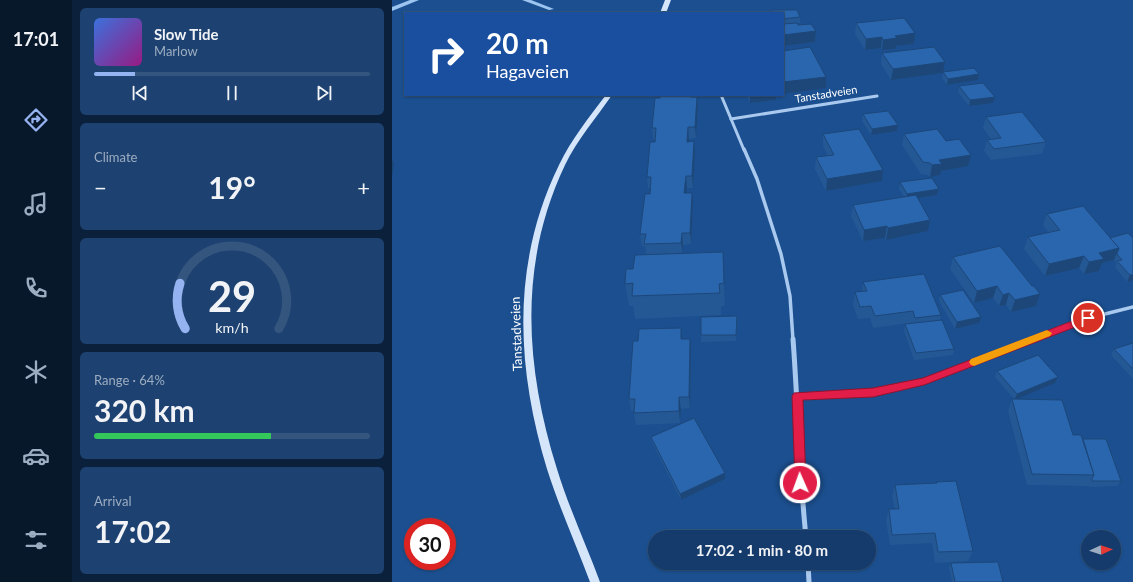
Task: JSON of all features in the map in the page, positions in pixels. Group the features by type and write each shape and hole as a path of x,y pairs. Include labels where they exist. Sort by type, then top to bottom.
{"main road":[{"path":"663,12 668,0"},
{"name":"Tanstadveien","path":"595,582 552,469 531,388 526,321 527,288 532,256 542,213 561,166 581,132 608,96"}],"street":[{"path":"721,96 757,179 781,254 790,296 797,396 800,483 805,530"},
{"name":"Tanstadveien","path":"731,119 877,96"},
{"path":"797,396 808,397 873,392 924,381 1077,321 1133,307"},
{"path":"808,570 809,582"}],"building":[{"path":"771,10 797,10 800,17 784,19 784,12 772,12"},
{"path":"904,18 915,33 895,36 897,38 883,40 882,37 866,39 856,23"},
{"path":"784,24 811,24 816,31 784,35"},
{"path":"810,47 826,77 784,82 784,51"},
{"path":"934,47 945,62 893,69 882,53"},
{"path":"974,68 979,74 948,79 943,72"},
{"path":"983,83 995,97 970,100 959,86"},
{"path":"660,96 697,97 695,127 688,127 687,142 694,141 692,176 686,176 684,193 692,193 690,233 682,233 681,243 644,244 646,234 640,234 645,194 650,194 651,177 647,177 650,142 655,142 656,128 652,128 655,98 660,98"},
{"path":"888,111 898,125 872,129 863,114"},
{"path":"1022,112 1046,142 994,149 987,140 1001,138 986,117"},
{"path":"859,129 883,170 827,179 816,157 834,155 823,134"},
{"path":"937,129 946,141 959,139 971,155 939,160 942,164 932,165 930,163 923,162 904,134"},
{"path":"932,178 939,189 907,194 900,182"},
{"path":"916,195 930,220 888,228 887,226 864,230 853,205"},
{"path":"1083,206 1119,248 1099,253 1104,259 1089,262 1084,256 1049,264 1028,237 1060,230 1047,214"},
{"path":"1128,233 1133,238 1133,275 1130,275 1117,261 1122,260 1117,254 1119,248 1110,238"},
{"path":"1000,246 1040,294 1015,300 1009,293 1003,295 997,286 977,291 953,257"},
{"path":"723,252 724,283 719,284 720,293 632,296 633,283 625,284 626,269 633,269 635,255"},
{"path":"924,274 941,315 915,318 913,311 875,316 871,306 860,307 855,292 867,291 863,282"},
{"path":"963,290 981,317 957,322 940,295"},
{"path":"737,316 736,335 701,335 701,317"},
{"path":"942,320 954,349 916,353 905,324"},
{"path":"681,328 681,339 690,339 689,397 679,397 679,411 634,413 635,399 629,399 633,341 638,341 639,329"},
{"path":"1133,343 1133,369 1114,349"},
{"path":"1038,355 1058,377 1017,394 997,371"},
{"path":"1012,399 1062,400 1073,435 1081,435 1094,475 1032,474"},
{"path":"694,418 725,473 680,494 651,437"},
{"path":"1083,439 1106,439 1121,481 1092,481 1094,475"},
{"path":"956,481 973,551 938,552 935,533 892,535 889,509 899,509 895,485"},
{"path":"998,562 1003,582 955,582 951,563"}],"waterway":[{"path":"392,9 416,0"},
{"path":"525,0 551,9"}],"slow traffic":[{"path":"974,362 1047,333"}],"route":[{"path":"800,483 797,396 808,397 873,392 924,381 1088,318"}]}
